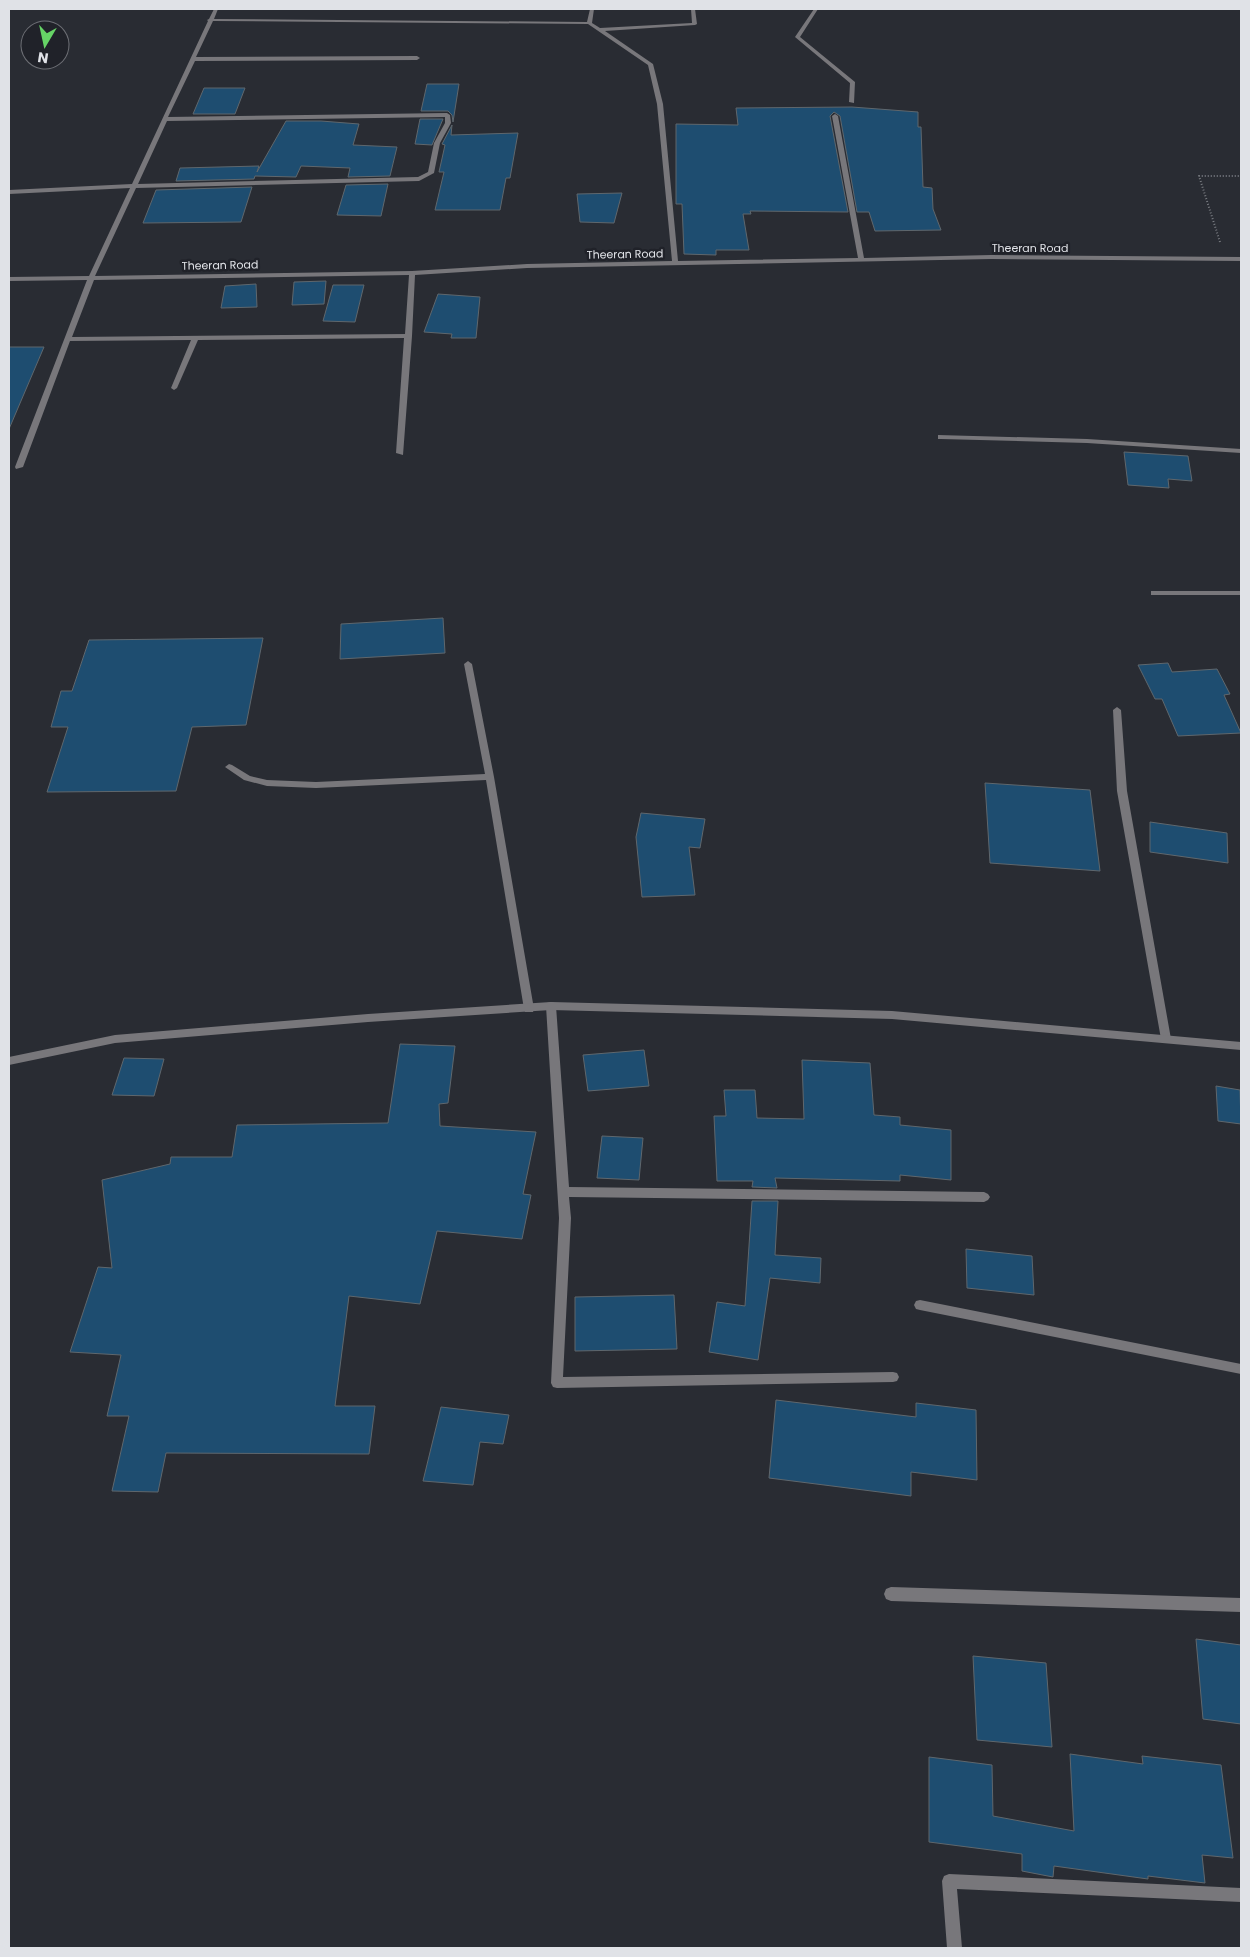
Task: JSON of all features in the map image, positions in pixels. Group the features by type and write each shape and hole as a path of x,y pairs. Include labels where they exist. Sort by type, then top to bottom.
{"street":[{"path":"19,467 66,339 92,276 209,20 216,9"},
{"path":"589,23 592,9"},
{"path":"600,30 695,24 693,9"},
{"path":"816,9 797,37 854,83 852,102"},
{"path":"209,20 589,23 650,64 660,104 675,263"},
{"path":"192,59 417,58"},
{"path":"9,192 133,186 419,179 431,174 438,143 448,123 447,115 164,119"},
{"path":"835,116 861,260"},
{"name":"Theeran Road","path":"9,279 92,276 412,273 527,266 991,257 1241,259"},
{"path":"400,453 412,273"},
{"path":"66,339 409,336"},
{"path":"174,388 195,338"},
{"path":"941,437 1087,441 1241,451"},
{"path":"1154,593 1241,593"},
{"path":"468,664 490,777 529,1009"},
{"path":"1117,710 1122,791 1166,1039"},
{"path":"229,767 247,778 267,783 316,785 490,777"},
{"path":"551,1006 565,1218 557,1383 893,1378"},
{"path":"9,1061 115,1039 368,1018 529,1009 551,1006 892,1015 1241,1046"},
{"path":"564,1192 984,1198"},
{"path":"920,1305 1241,1369"},
{"path":"891,1594 1241,1605"},
{"path":"954,1948 950,1881 1241,1896"}],"path":[{"path":"1226,259 1199,176 1241,176"}],"building":[{"path":"427,84 459,84 453,122 452,115 448,111 421,111"},
{"path":"204,88 245,88 235,114 193,114"},
{"path":"852,107 918,112 918,127 921,127 923,187 932,188 933,209 941,230 875,231 869,212 857,212 840,116 834,112 830,116 848,212 750,211 751,214 743,214 749,250 716,250 716,255 684,254 682,204 676,204 676,124 738,125 736,108"},
{"path":"420,119 443,119 432,145 415,144"},
{"path":"286,121 359,124 353,145 397,147 390,176 348,177 350,168 301,166 296,177 255,176 254,179 176,181 180,168 259,166 257,172"},
{"path":"452,125 451,135 518,133 510,178 506,178 500,210 435,210 444,172 439,172 445,145 442,144"},
{"path":"388,184 381,216 337,215 346,185"},
{"path":"252,187 241,222 143,223 156,190"},
{"path":"622,193 614,223 580,222 577,194"},
{"path":"326,281 324,304 292,305 294,282"},
{"path":"256,284 257,307 221,308 225,286"},
{"path":"333,285 364,285 355,322 323,321"},
{"path":"438,294 480,297 476,338 451,338 452,334 424,332"},
{"path":"9,347 44,347 9,429"},
{"path":"1124,452 1188,456 1192,481 1168,479 1169,488 1128,485"},
{"path":"443,618 445,653 340,659 341,624"},
{"path":"263,638 246,725 192,727 176,791 47,792 68,727 51,727 61,691 72,691 89,640"},
{"path":"1168,663 1172,672 1217,669 1230,694 1224,695 1241,733 1178,736 1162,699 1155,699 1138,665"},
{"path":"985,783 1090,790 1100,871 990,863"},
{"path":"641,813 705,819 700,848 689,847 695,895 642,897 636,837"},
{"path":"1150,822 1227,833 1228,863 1150,852"},
{"path":"400,1044 455,1046 448,1103 439,1104 440,1126 536,1132 523,1194 531,1195 522,1239 437,1231 420,1304 349,1296 335,1406 375,1406 369,1454 166,1453 158,1492 112,1491 129,1416 107,1416 121,1355 70,1352 98,1267 112,1268 102,1180 170,1164 171,1157 232,1157 237,1125 388,1123"},
{"path":"644,1050 649,1086 588,1091 583,1055"},
{"path":"124,1058 164,1059 154,1096 112,1095"},
{"path":"802,1060 870,1063 874,1115 900,1117 900,1125 951,1130 951,1180 900,1175 900,1181 775,1178 777,1188 752,1187 753,1181 717,1181 714,1116 726,1116 724,1090 755,1090 757,1118 804,1119"},
{"path":"1216,1086 1240,1090 1241,1124 1218,1121"},
{"path":"602,1136 643,1138 639,1180 597,1178"},
{"path":"752,1201 778,1201 775,1255 821,1258 820,1283 770,1278 758,1360 709,1352 717,1302 745,1306"},
{"path":"966,1249 1032,1256 1034,1295 967,1288"},
{"path":"674,1295 677,1349 575,1351 575,1297"},
{"path":"776,1400 916,1417 916,1403 976,1410 977,1480 911,1472 911,1496 769,1478"},
{"path":"441,1407 509,1415 503,1444 480,1442 473,1485 423,1481"},
{"path":"1196,1639 1241,1645 1241,1724 1203,1719"},
{"path":"973,1656 1046,1663 1052,1747 977,1740"},
{"path":"1070,1754 1143,1764 1142,1756 1221,1765 1233,1858 1202,1855 1205,1883 1148,1876 1148,1879 1054,1866 1053,1877 1022,1871 1022,1854 929,1842 929,1757 992,1765 993,1816 1074,1831"}]}
